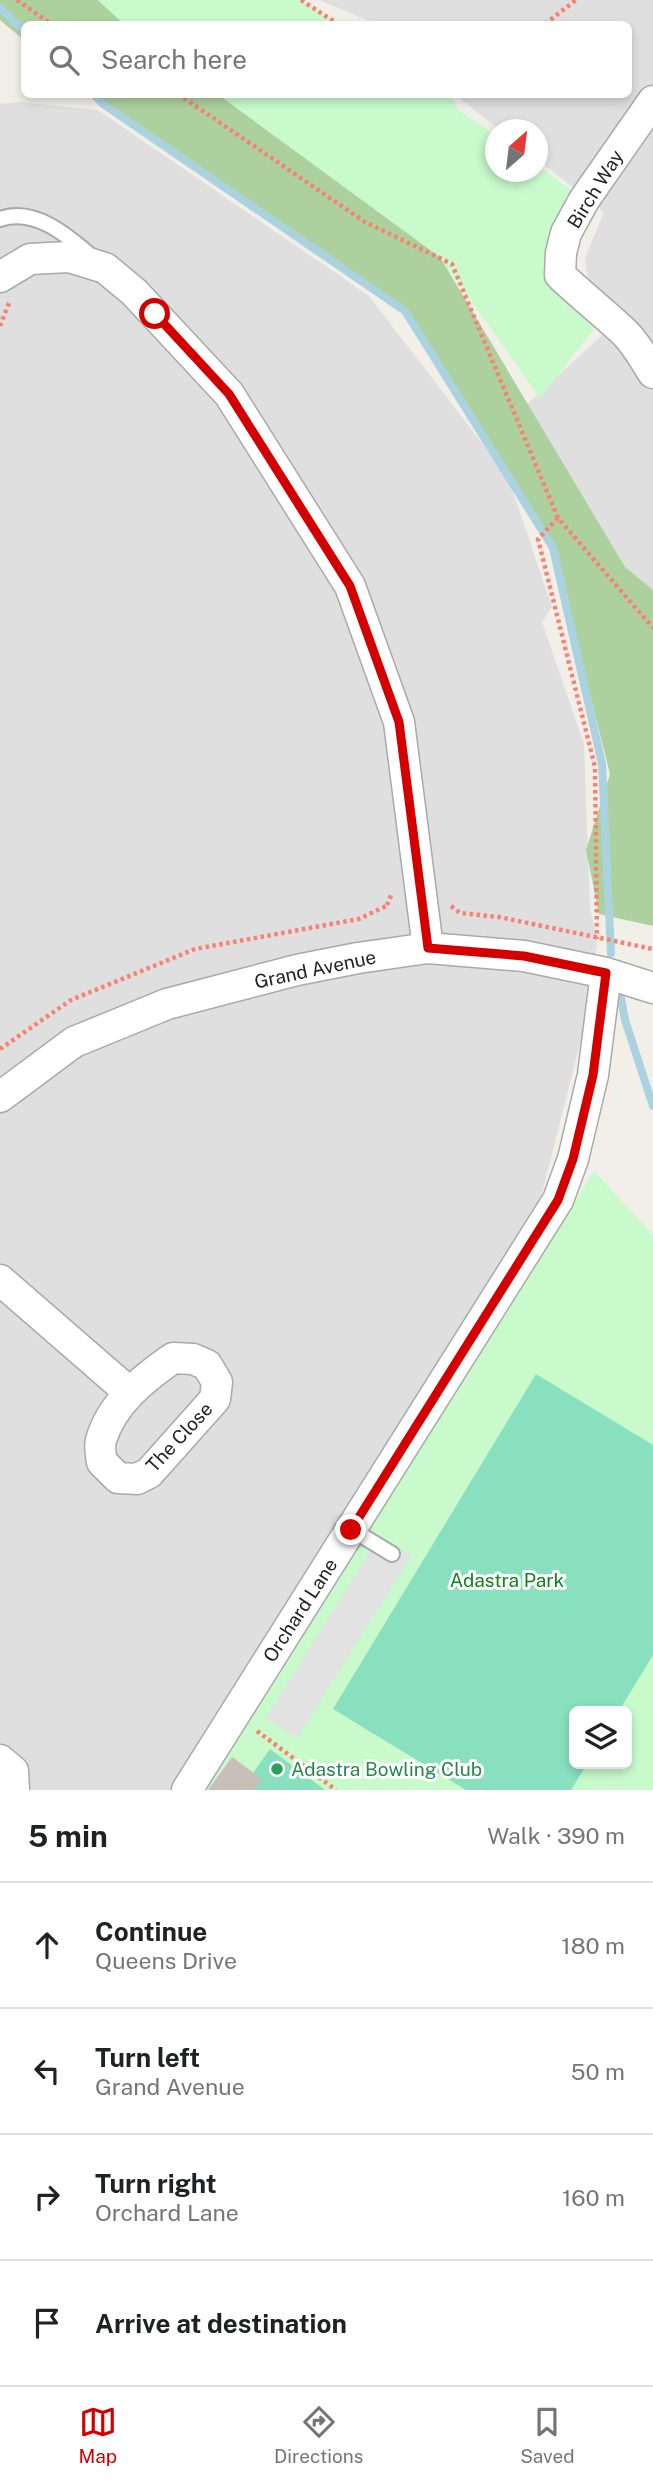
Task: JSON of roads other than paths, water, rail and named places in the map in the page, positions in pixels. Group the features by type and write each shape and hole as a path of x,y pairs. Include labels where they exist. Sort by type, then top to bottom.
{"street":[{"name":"Birch Way","path":"653,101 584,200 566,233 561,253 560,275 626,334 653,373"},
{"path":"5,287 30,259 69,257 105,268 134,292 229,394 350,586 399,722 428,948"},
{"name":"Grand Avenue","path":"0,1097 74,1042 167,1004 297,970 358,958 428,948 524,956 606,973 653,988"},
{"name":"Orchard Lane","path":"187,1790 558,1200 573,1159 593,1075 606,973"},
{"path":"0,1280 129,1392"},
{"path":"0,1760 13,1771 14,1790"}],"lane":[{"path":"0,219 29,217 51,226 70,238 105,268"},
{"path":"351,1530 392,1554"}],"waterway":[{"path":"0,8 21,28"},
{"path":"97,98 405,311 553,548 602,764 611,953"},
{"path":"621,998 625,1020 653,1106"}],"place":[{"name":"Adastra Bowling Club","path":"277,1769"}],"park label":[{"name":"Adastra Park","path":"507,1580"}]}
